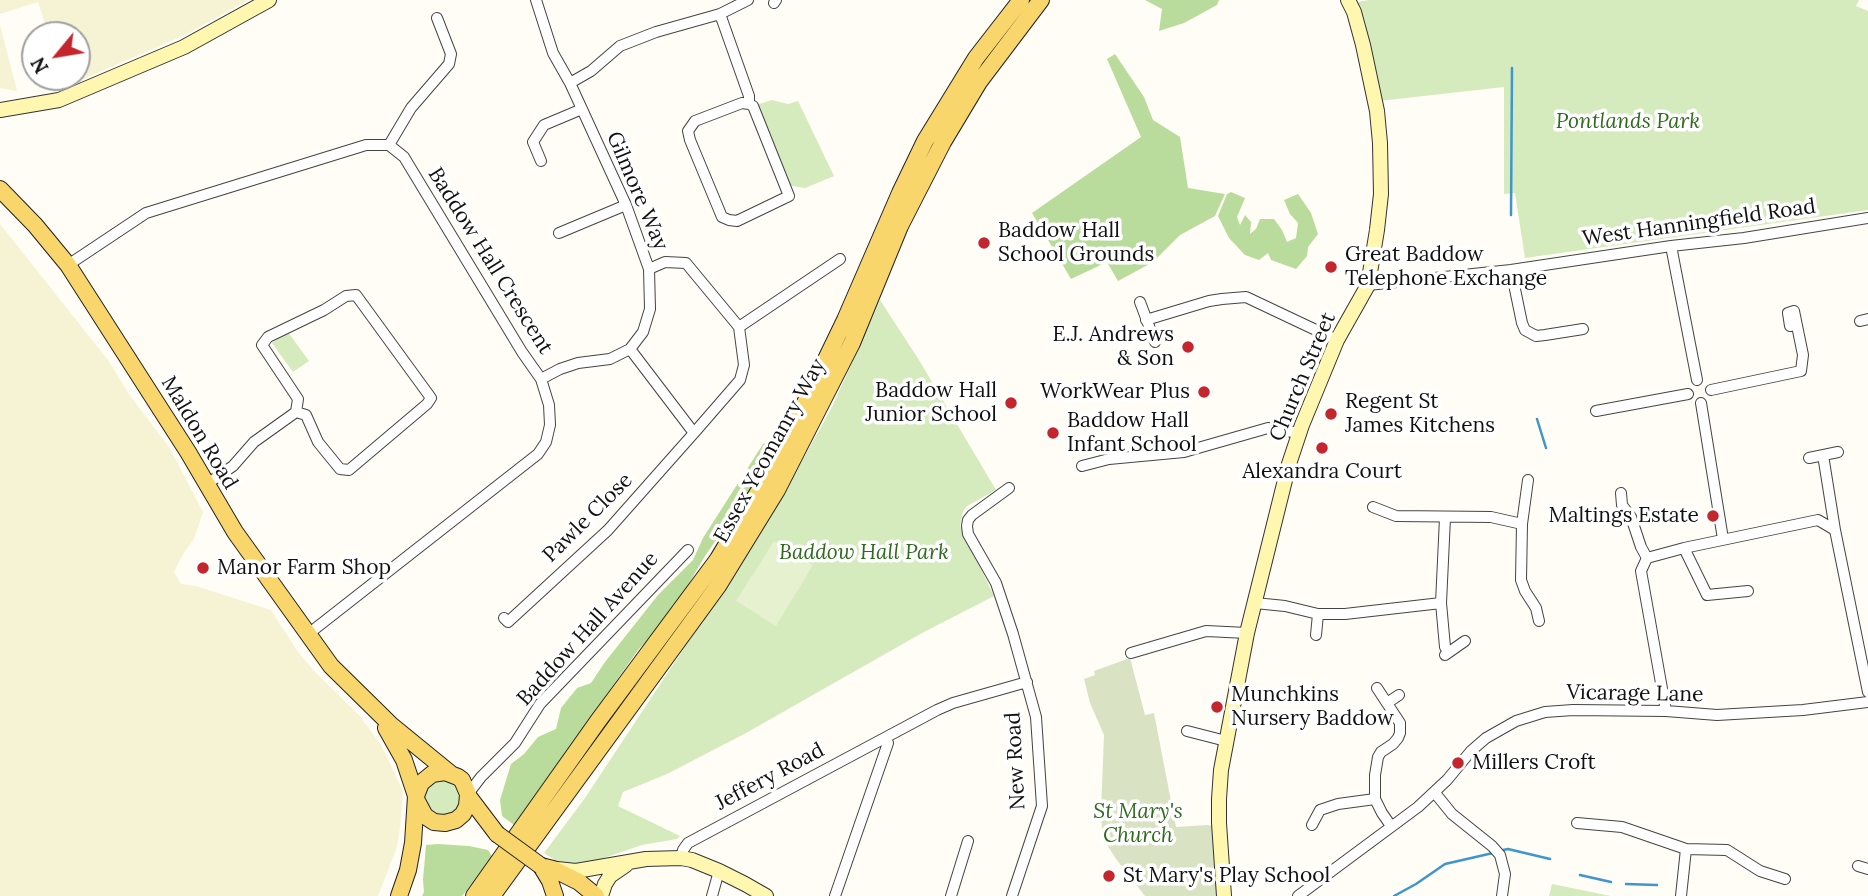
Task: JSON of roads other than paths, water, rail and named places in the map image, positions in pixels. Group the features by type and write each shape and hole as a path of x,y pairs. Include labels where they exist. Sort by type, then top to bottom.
{"main road":[{"name":"Essex Yeomanry Way","path":"474,896 718,559 763,484 803,407 925,141 976,58 1021,0"},
{"name":"Essex Yeomanry Way","path":"492,896 718,586 777,490 852,343 900,226 943,142 979,82 1041,0"},
{"name":"Maldon Road","path":"0,189 68,265 181,440 234,532 331,666 420,751 455,775"},
{"name":"Maldon Road","path":"363,699 396,744 417,799"},
{"path":"399,896 414,843 417,799 421,783 432,774 445,772 455,775 465,784 469,796 496,834"},
{"path":"456,820 465,810 469,796"},
{"path":"417,799 425,816 434,822 456,820 477,825 496,834 547,868 585,885 598,896"},
{"path":"547,868 555,896"}],"street":[{"path":"0,110 60,100 184,47 269,0"},
{"name":"Gilmore Way","path":"536,0 553,53 570,83 626,205 649,269 650,309 643,332 630,349"},
{"path":"570,83 591,71 620,46 656,32 720,14 748,0"},
{"name":"Church Street","path":"1224,896 1219,799 1221,770 1247,633 1283,485 1300,433 1337,340 1368,285 1377,230 1381,194 1377,111 1357,23 1348,0"},
{"path":"720,14 749,96 749,104"},
{"path":"68,265 146,213 366,145 389,145 411,108 449,64 451,54 441,19"},
{"path":"742,103 749,104 754,106 789,196 737,220 729,220 722,217 688,131 695,121 742,103"},
{"path":"541,161 533,142 544,125 582,109"},
{"name":"Baddow Hall Crescent","path":"307,635 538,453 546,442 550,425 549,405 541,379 404,157 389,145"},
{"path":"565,233 626,205"},
{"name":"West Hanningfield Road","path":"1368,285 1511,270 1868,218"},
{"path":"1671,246 1697,380"},
{"path":"739,327 840,259"},
{"path":"541,379 560,369 578,363 610,359 630,349 694,433 740,380 744,365 739,327 685,263 665,262 649,269"},
{"path":"1511,270 1525,330 1536,335 1545,335 1583,329"},
{"path":"207,484 233,466 254,442 296,412 298,399 262,345 268,337 324,310 346,296 356,295 431,398 349,470 340,469 318,442 306,415 296,412"},
{"path":"1146,320 1222,299 1245,301 1337,340"},
{"path":"1140,302 1154,342"},
{"path":"1711,390 1801,372 1803,355 1797,325"},
{"path":"1697,380 1706,382 1711,390 1709,398 1701,403 1693,402 1688,394 1689,385 1697,380"},
{"path":"1596,411 1688,394"},
{"path":"1701,403 1723,539"},
{"path":"1082,466 1110,459 1184,452 1268,428 1300,433"},
{"name":"Pawle Close","path":"503,618 508,622 608,530 694,433"},
{"path":"1809,458 1838,452"},
{"path":"1823,455 1835,530 1868,692"},
{"path":"1528,480 1522,524 1521,580 1536,608 1539,621"},
{"name":"New Road","path":"1009,488 972,515 967,527 968,534 996,583 1036,717 1042,806 1012,896"},
{"path":"1620,493 1617,506 1631,517 1647,558"},
{"path":"1373,507 1396,516 1492,517 1522,524"},
{"path":"1445,518 1441,603 1446,654 1465,641"},
{"path":"1667,711 1641,570 1647,558 1818,520 1835,530"},
{"path":"1684,548 1707,595 1744,592 1744,605"},
{"name":"Baddow Hall Avenue","path":"469,796 491,766 515,743 540,704 688,550"},
{"path":"1255,603 1285,606 1318,614 1345,614 1441,603"},
{"path":"1316,635 1318,614"},
{"path":"1131,653 1142,644 1206,631 1247,633"},
{"name":"Jeffery Road","path":"681,858 688,843 937,710 1027,682"},
{"path":"1377,688 1400,723 1400,733 1393,744 1378,757 1375,775 1375,799 1391,826"},
{"path":"1387,703 1399,695"},
{"name":"Vicarage Lane","path":"1298,896 1435,793 1471,751 1486,738 1516,721 1545,712 1573,710 1667,711 1717,715 1803,710 1868,702"},
{"path":"1187,731 1226,741"},
{"path":"835,896 888,743 886,738"},
{"name":"Baddow Hall Avenue","path":"455,775 477,774 491,766"},
{"path":"1435,793 1452,814 1497,852 1505,874 1505,895"},
{"path":"1312,825 1320,810 1338,804 1375,799"},
{"path":"1582,827 1622,827 1686,849 1727,850 1760,871 1786,879"},
{"path":"951,896 968,841"},
{"path":"1681,896 1686,849"},
{"path":"547,868 576,871 634,860 681,858 719,871 766,896"},
{"path":"598,896 610,876 634,860"},
{"path":"712,896 719,871"}],"waterway":[{"path":"1511,215 1512,68"},
{"path":"1537,419 1546,448"},
{"path":"1499,851 1508,849 1550,859"},
{"path":"1394,896 1445,864 1493,853"},
{"path":"1580,875 1611,882"},
{"path":"1626,884 1657,885"}],"place":[{"name":"Baddow Hall School Grounds","path":"984,243"},
{"name":"Great Baddow Telephone Exchange","path":"1331,267"},
{"name":"E.J. Andrews & Son","path":"1188,347"},
{"name":"WorkWear Plus","path":"1204,392"},
{"name":"Baddow Hall Junior School","path":"1011,403"},
{"name":"Regent St James Kitchens","path":"1331,414"},
{"name":"Baddow Hall Infant School","path":"1053,433"},
{"name":"Alexandra Court","path":"1322,448"},
{"name":"Maltings Estate","path":"1713,516"},
{"name":"Manor Farm Shop","path":"203,568"},
{"name":"Munchkins Nursery Baddow","path":"1217,707"},
{"name":"Millers Croft","path":"1458,763"},
{"name":"St Mary's Play School","path":"1109,876"}],"park label":[{"name":"Pontlands Park","path":"1628,122"},
{"name":"Baddow Hall Park","path":"864,553"},
{"name":"St Mary's Church","path":"1138,824"}]}
